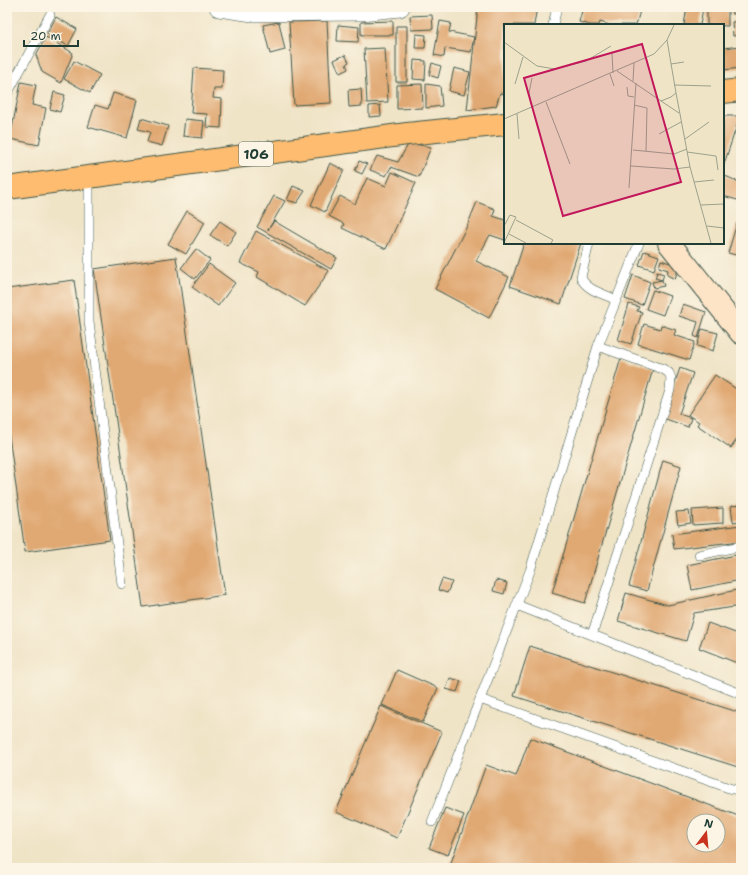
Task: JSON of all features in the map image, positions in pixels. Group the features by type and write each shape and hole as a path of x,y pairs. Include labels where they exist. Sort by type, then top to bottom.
{"main road":[{"path":"724,92 741,90"},
{"name":"106","path":"7,188 407,134 504,124"},
{"path":"670,244 741,333"}],"street":[{"path":"220,7 253,12 361,11 400,7"}],"lane":[{"path":"553,24 557,7"},
{"path":"7,94 50,15"},
{"path":"89,177 89,321 122,584"},
{"path":"589,244 581,277 582,282 616,300"},
{"path":"432,822 530,571 598,346 639,244"},
{"path":"592,635 671,383 669,373 663,368 598,346"},
{"path":"699,555 741,546"},
{"path":"517,606 741,694"},
{"path":"480,698 729,788 741,791"}],"building":[{"path":"478,7 537,7 534,24 504,24 504,94 500,93 496,106 467,110"},
{"path":"583,7 603,11 604,7 641,7 636,24 607,24 600,22 599,24 586,24 579,22"},
{"path":"687,7 703,8 700,24 684,24"},
{"path":"707,7 728,7 728,26 724,26 724,24 707,24"},
{"path":"731,7 741,7 741,14 732,14"},
{"path":"432,15 433,29 411,30 410,16"},
{"path":"56,17 77,29 68,46 47,34"},
{"path":"327,21 331,103 294,105 289,22"},
{"path":"393,21 393,35 361,35 361,22"},
{"path":"440,21 451,23 449,32 474,37 471,52 445,48 444,57 434,55"},
{"path":"741,21 741,35 733,36 732,22"},
{"path":"279,22 285,50 270,54 263,25"},
{"path":"338,25 359,27 358,42 337,41"},
{"path":"396,26 407,26 407,82 396,82"},
{"path":"416,34 426,35 425,48 415,48"},
{"path":"46,37 73,53 61,83 42,72 36,55"},
{"path":"741,46 741,68 724,70 724,48"},
{"path":"385,48 388,102 367,103 364,49"},
{"path":"345,55 349,62 346,64 348,69 340,73 334,60"},
{"path":"414,60 426,61 425,80 413,79"},
{"path":"74,61 100,75 90,93 64,79"},
{"path":"432,63 441,66 438,78 429,75"},
{"path":"194,68 223,70 222,89 214,89 213,98 222,99 221,128 206,127 207,114 191,113"},
{"path":"454,68 470,72 464,95 449,91"},
{"path":"21,82 36,85 32,105 46,108 39,145 10,139"},
{"path":"422,84 423,108 397,109 397,85"},
{"path":"426,84 440,86 442,106 426,108"},
{"path":"361,89 362,106 349,107 348,90"},
{"path":"54,92 65,95 60,112 50,109"},
{"path":"113,93 137,100 127,138 88,127 95,105 108,109"},
{"path":"380,105 381,116 369,117 369,106"},
{"path":"724,116 740,116 724,164"},
{"path":"141,118 168,126 162,146 147,142 150,132 138,129"},
{"path":"185,119 204,121 202,138 183,136"},
{"path":"409,143 431,147 419,177 391,167 386,176 370,170 377,156 398,162"},
{"path":"359,161 367,164 362,174 355,171"},
{"path":"330,163 344,170 325,212 311,205"},
{"path":"392,172 416,183 386,249 342,228 344,224 329,216 340,196 355,204 367,178 386,186"},
{"path":"724,175 739,182 741,178 741,201 724,196"},
{"path":"293,186 305,191 297,203 287,200"},
{"path":"274,196 285,201 268,230 274,221 337,258 331,269 257,227"},
{"path":"477,202 495,209 493,216 504,220 504,240 490,235 476,261 509,277 489,318 435,289 467,226"},
{"path":"187,211 205,222 186,254 168,244"},
{"path":"220,221 236,232 227,246 210,235"},
{"path":"737,223 741,225 740,256 728,253"},
{"path":"256,231 329,271 305,306 257,277 259,272 240,263"},
{"path":"524,244 581,244 561,304 510,286"},
{"path":"196,249 210,260 195,279 181,268"},
{"path":"644,251 659,256 654,270 639,265"},
{"path":"176,257 225,595 143,607 94,269"},
{"path":"661,260 679,266 675,279 667,275 668,270 659,267"},
{"path":"209,264 235,283 218,306 192,287"},
{"path":"657,272 664,274 662,280 655,278"},
{"path":"633,275 650,282 642,305 625,299"},
{"path":"74,280 110,540 25,552 7,421 7,289"},
{"path":"662,280 664,286 654,288 652,282"},
{"path":"653,290 670,296 663,315 646,309"},
{"path":"629,304 639,307 637,311 642,312 631,344 618,340"},
{"path":"683,304 706,312 698,338 694,336 698,322 679,316"},
{"path":"644,324 660,329 661,325 676,330 674,335 695,342 689,360 638,344"},
{"path":"702,329 718,333 713,351 697,346"},
{"path":"621,358 653,369 585,603 552,593"},
{"path":"680,368 693,373 679,414 691,418 688,427 663,418"},
{"path":"715,375 741,392 741,433 731,448 697,425 699,422 688,415"},
{"path":"663,460 681,466 647,591 629,586"},
{"path":"741,505 741,521 733,522 731,506"},
{"path":"723,508 723,523 693,525 692,510"},
{"path":"689,511 691,523 678,525 676,512"},
{"path":"741,525 741,541 674,549 672,534"},
{"path":"741,554 741,580 692,590 687,565"},
{"path":"442,579 452,582 447,593 438,590"},
{"path":"496,580 507,583 504,594 493,591"},
{"path":"741,589 741,606 694,613 686,641 618,621 626,593 668,605"},
{"path":"708,623 741,635 741,652 737,663 699,648"},
{"path":"530,646 741,713 741,768 514,696"},
{"path":"397,670 438,688 423,722 382,705"},
{"path":"450,678 461,681 457,692 446,689"},
{"path":"381,706 442,732 397,838 336,812"},
{"path":"530,738 741,817 741,868 449,868 486,765 516,776"},
{"path":"445,808 464,815 448,855 429,848"}]}
